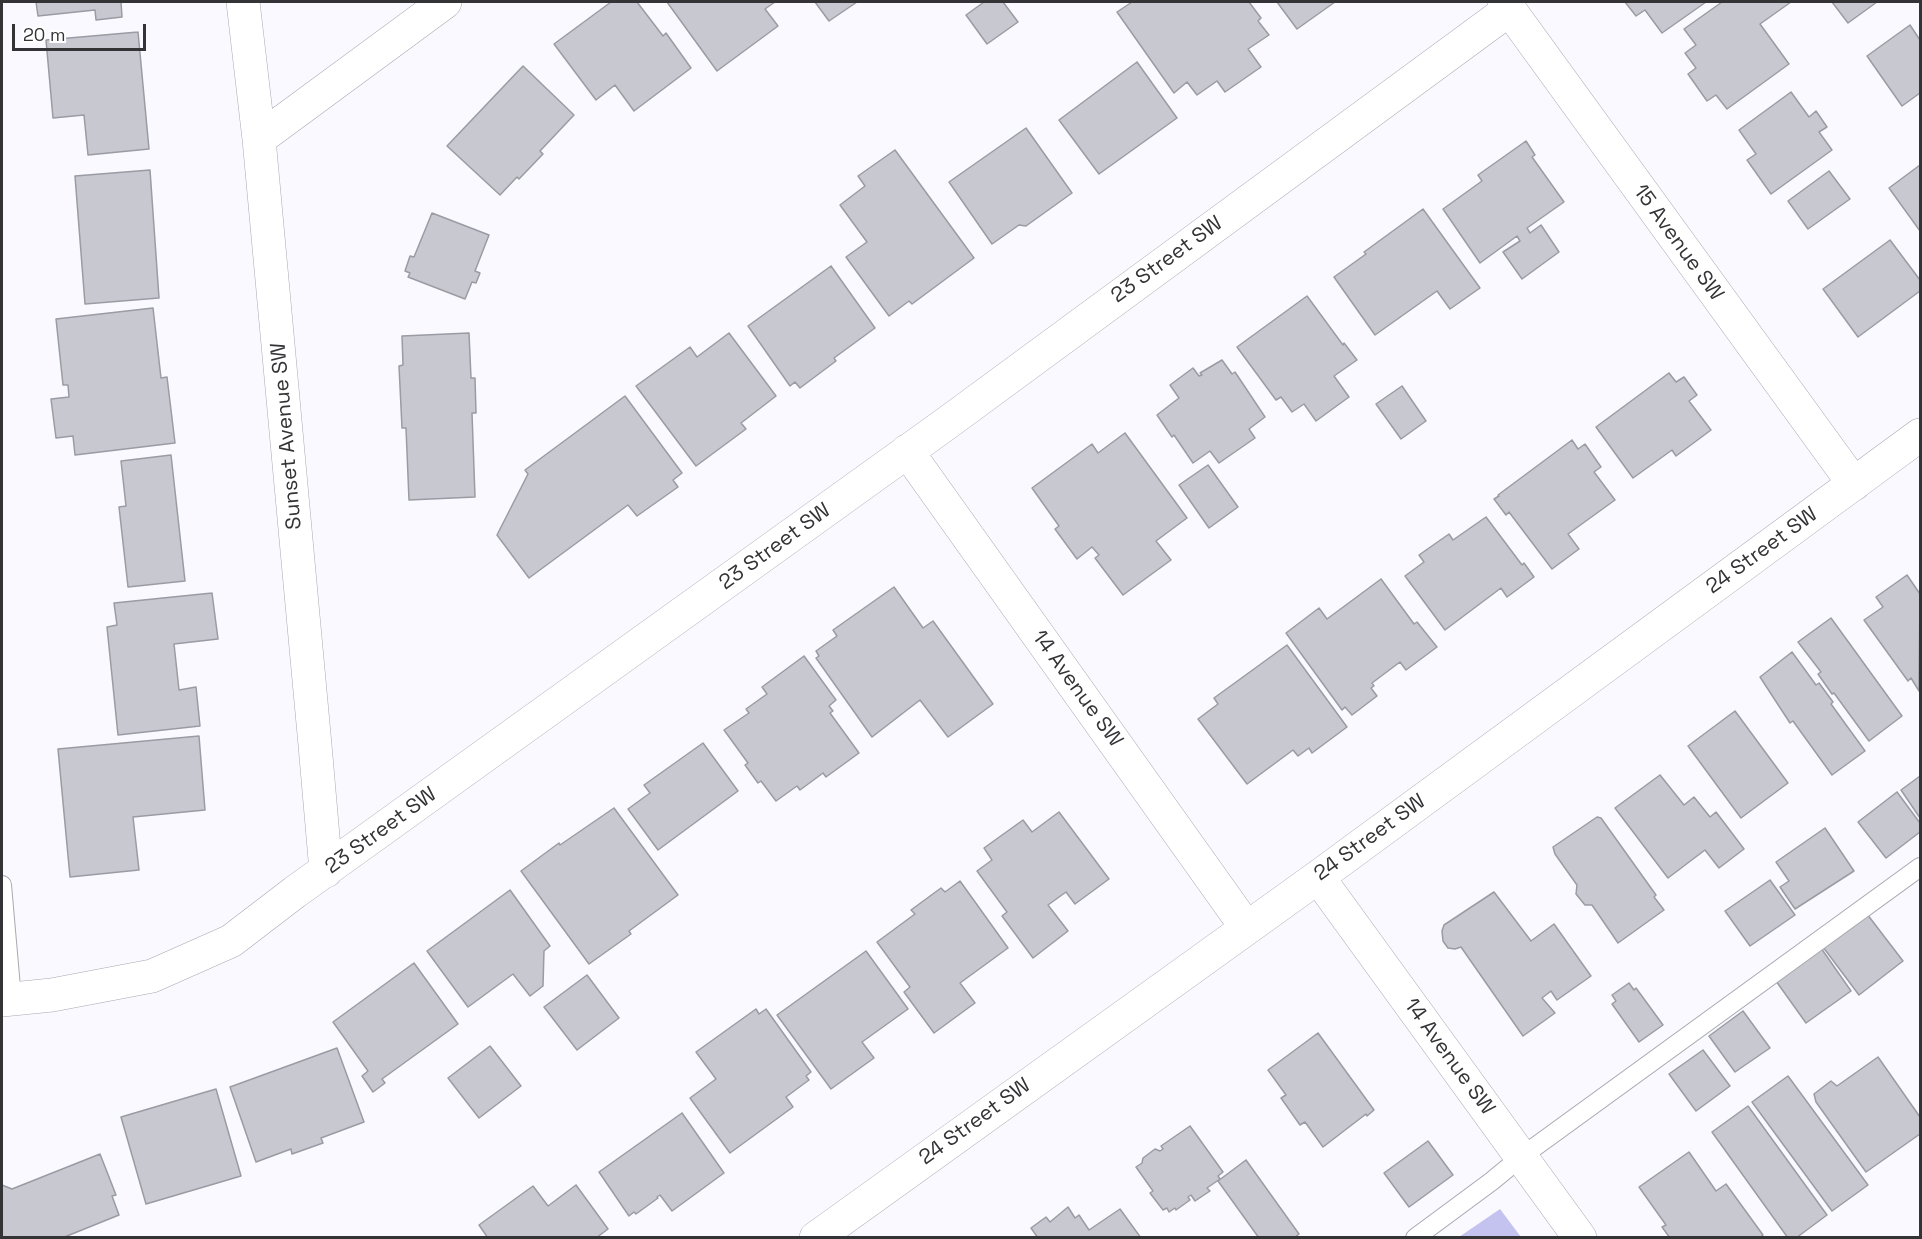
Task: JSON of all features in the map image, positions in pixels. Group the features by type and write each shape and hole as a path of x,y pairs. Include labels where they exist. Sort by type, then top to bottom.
{"street":[{"name":"Sunset Avenue SW","path":"243,2 259,139 326,871"},
{"path":"259,139 445,2"},
{"name":"23 Street SW","path":"7,1000 52,995 152,976 231,940 907,451 1507,5"},
{"name":"15 Avenue SW","path":"1507,5 1854,484"},
{"name":"24 Street SW","path":"816,1238 1318,877 1920,435"},
{"name":"14 Avenue SW","path":"907,451 1246,927"},
{"name":"14 Avenue SW","path":"1318,877 1580,1238"}],"lane":[{"path":"1415,1238 1521,1157 1920,867"},
{"path":"2,885 7,1000"}],"shaded area":[{"path":"1500,1209 1521,1237 1459,1237"}],"building":[{"path":"36,2 121,2 122,17 96,20 95,10 38,16"},
{"path":"611,2 637,2 663,36 666,33 691,68 634,111 615,85 596,100 554,44"},
{"path":"667,2 775,2 765,9 778,26 717,71"},
{"path":"815,2 857,2 829,21"},
{"path":"984,2 1003,2 1018,22 987,44 966,15"},
{"path":"1132,2 1249,2 1261,18 1258,21 1269,35 1248,49 1261,67 1225,92 1217,81 1197,95 1187,82 1174,93 1117,12"},
{"path":"1277,2 1335,2 1297,29"},
{"path":"1625,2 1706,2 1662,33 1645,10 1636,16"},
{"path":"1722,2 1791,2 1760,24 1789,64 1727,109 1716,95 1707,101 1688,74 1696,68 1685,53 1696,45 1684,29"},
{"path":"1832,2 1877,2 1848,23"},
{"path":"1910,25 1920,40 1920,93 1902,106 1867,56"},
{"path":"138,32 149,149 88,155 84,115 53,118 46,40"},
{"path":"1137,62 1177,118 1099,174 1059,120"},
{"path":"523,66 574,115 540,151 543,154 500,195 447,146"},
{"path":"1791,92 1809,117 1816,111 1827,127 1819,132 1832,150 1771,194 1747,160 1756,154 1739,130"},
{"path":"1026,128 1072,193 1026,226 1019,225 992,244 949,182"},
{"path":"1526,141 1535,155 1532,157 1564,202 1527,228 1530,233 1541,225 1559,252 1522,279 1503,252 1520,241 1517,236 1480,263 1443,209 1482,181 1478,175"},
{"path":"895,150 974,258 912,304 909,301 889,316 846,257 867,242 840,205 865,186 858,176"},
{"path":"1920,165 1920,231 1889,188"},
{"path":"150,170 159,298 85,304 75,176"},
{"path":"1829,171 1850,199 1808,229 1788,201"},
{"path":"1423,209 1480,288 1450,309 1437,291 1375,335 1334,277"},
{"path":"432,213 489,235 475,271 480,273 476,283 472,282 465,299 408,277 410,273 405,271 410,256 414,257"},
{"path":"1890,240 1920,280 1920,291 1858,337 1823,289"},
{"path":"831,266 875,328 834,358 836,361 800,388 795,382 790,386 748,326"},
{"path":"1307,296 1357,360 1334,376 1349,397 1316,421 1304,404 1292,412 1281,397 1276,400 1237,347"},
{"path":"153,308 161,378 167,377 175,443 75,455 73,436 56,438 51,399 69,397 68,385 63,385 56,319"},
{"path":"469,333 471,378 475,378 476,413 472,413 475,497 409,500 406,428 402,428 399,366 403,365 402,336"},
{"path":"729,333 776,396 741,423 746,429 696,466 636,386 690,347 697,357"},
{"path":"1222,360 1232,374 1235,372 1265,417 1249,429 1255,438 1219,463 1210,451 1193,463 1157,415 1179,398 1170,385 1193,368 1199,376 1202,375 1200,373"},
{"path":"1669,373 1676,382 1684,377 1697,395 1689,401 1711,430 1676,456 1672,450 1633,478 1596,427"},
{"path":"1402,386 1426,421 1401,439 1376,404"},
{"path":"625,396 682,473 673,480 678,487 637,516 628,505 529,578 497,535 528,474 525,470"},
{"path":"1125,433 1187,518 1156,541 1171,560 1123,595 1095,558 1099,555 1092,547 1077,559 1055,529 1059,526 1032,488 1092,444 1098,453"},
{"path":"1572,440 1578,449 1585,444 1601,467 1594,472 1615,500 1568,534 1579,549 1552,569 1509,512 1506,515 1494,499"},
{"path":"171,455 185,581 128,587 119,507 126,506 121,461"},
{"path":"1208,465 1238,507 1209,528 1179,485"},
{"path":"1486,517 1522,565 1524,563 1534,577 1507,597 1501,588 1445,630 1405,576 1424,562 1419,555 1449,534 1453,540"},
{"path":"1907,575 1920,594 1919,691 1911,678 1908,681 1864,620 1883,607 1876,597"},
{"path":"1381,579 1414,624 1417,622 1437,647 1406,670 1400,662 1372,683 1374,686 1371,688 1377,696 1352,715 1345,707 1342,710 1286,633 1319,608 1327,619"},
{"path":"894,587 923,628 933,621 993,704 948,737 920,700 872,737 816,658 819,656 816,651 837,636 833,630"},
{"path":"212,593 218,639 174,644 179,690 196,687 200,726 118,735 107,627 117,625 114,603"},
{"path":"1831,618 1902,716 1869,741 1834,693 1832,694 1818,674 1821,672 1798,642"},
{"path":"1287,645 1347,727 1312,753 1309,748 1298,756 1293,750 1247,784 1198,719 1218,704 1214,698"},
{"path":"1792,652 1816,685 1819,683 1833,702 1831,704 1865,751 1832,775 1793,721 1790,723 1760,677"},
{"path":"804,656 836,700 829,706 833,711 830,713 859,753 826,777 823,773 800,790 797,786 776,801 761,781 758,783 745,765 748,763 724,730 749,713 746,709 767,694 762,687"},
{"path":"1735,711 1788,783 1741,818 1688,746"},
{"path":"199,736 205,810 133,817 139,870 70,877 58,749"},
{"path":"703,743 738,791 658,850 628,809 650,793 644,785"},
{"path":"1660,775 1684,805 1694,797 1710,817 1716,812 1744,849 1719,868 1705,850 1668,878 1615,808"},
{"path":"1920,776 1920,818 1901,790"},
{"path":"1897,792 1920,823 1920,832 1886,858 1858,822"},
{"path":"614,808 678,895 629,931 631,934 589,964 521,871 559,843 560,845"},
{"path":"1059,812 1109,879 1075,904 1066,892 1048,905 1068,931 1033,958 1002,916 1007,912 977,871 992,860 984,848 1023,820 1032,832"},
{"path":"1597,817 1601,818 1656,895 1654,897 1664,910 1618,943 1592,905 1585,905 1576,894 1577,885 1555,854 1553,847"},
{"path":"1825,828 1854,871 1795,909 1780,887 1789,881 1776,862"},
{"path":"1770,880 1795,915 1750,946 1725,911"},
{"path":"960,881 1008,948 960,983 975,1003 934,1033 904,992 910,987 877,942 915,914 911,910 941,888 945,892"},
{"path":"510,890 550,946 544,951 543,986 530,996 513,974 468,1007 427,951"},
{"path":"1494,892 1531,941 1554,924 1591,976 1557,1000 1551,991 1542,998 1555,1013 1523,1036 1461,947 1448,948 1443,941 1444,925"},
{"path":"1867,914 1903,961 1859,995 1823,947"},
{"path":"1821,948 1851,991 1806,1023 1776,981"},
{"path":"866,951 908,1009 862,1042 874,1058 831,1089 777,1015"},
{"path":"414,963 458,1024 382,1079 385,1083 373,1092 362,1076 368,1071 333,1022"},
{"path":"587,975 619,1018 577,1050 544,1007"},
{"path":"1629,983 1634,990 1636,988 1663,1025 1639,1042 1612,1004 1616,1001 1612,995"},
{"path":"756,1009 759,1014 766,1009 811,1072 806,1076 809,1080 786,1097 793,1107 730,1153 690,1098 716,1079 696,1052"},
{"path":"1743,1011 1770,1048 1735,1072 1709,1036"},
{"path":"1318,1033 1374,1110 1323,1147 1305,1122 1300,1125 1281,1098 1286,1095 1268,1070"},
{"path":"490,1046 521,1086 479,1118 448,1078"},
{"path":"337,1048 364,1122 321,1138 323,1143 292,1154 291,1149 256,1162 230,1087"},
{"path":"1703,1050 1730,1086 1696,1111 1669,1074"},
{"path":"1878,1057 1920,1117 1920,1134 1866,1172 1816,1102 1814,1094 1831,1081 1837,1086"},
{"path":"1788,1076 1868,1185 1832,1211 1752,1102"},
{"path":"216,1089 241,1176 146,1204 121,1117"},
{"path":"1748,1106 1827,1215 1796,1238 1788,1238 1712,1132"},
{"path":"682,1113 724,1173 672,1211 660,1195 636,1214 634,1212 629,1216 599,1172"},
{"path":"1190,1126 1223,1172 1218,1176 1220,1179 1207,1188 1210,1191 1195,1201 1191,1195 1188,1197 1190,1200 1169,1212 1167,1208 1163,1210 1150,1193 1153,1191 1136,1167 1142,1163 1143,1158 1155,1149 1160,1151 1163,1149 1161,1146"},
{"path":"1428,1141 1453,1175 1409,1207 1384,1173"},
{"path":"1689,1152 1716,1191 1726,1184 1763,1235 1759,1238 1670,1238 1662,1227 1666,1225 1639,1187"},
{"path":"100,1154 116,1195 112,1196 119,1215 62,1238 2,1238 2,1185 12,1189"},
{"path":"1246,1160 1299,1234 1294,1238 1259,1238 1218,1181"},
{"path":"576,1185 608,1229 596,1238 488,1238 479,1225 533,1186 548,1206"},
{"path":"1068,1207 1075,1218 1079,1215 1089,1230 1120,1209 1141,1238 1038,1238 1031,1228 1046,1217 1050,1222"}]}
